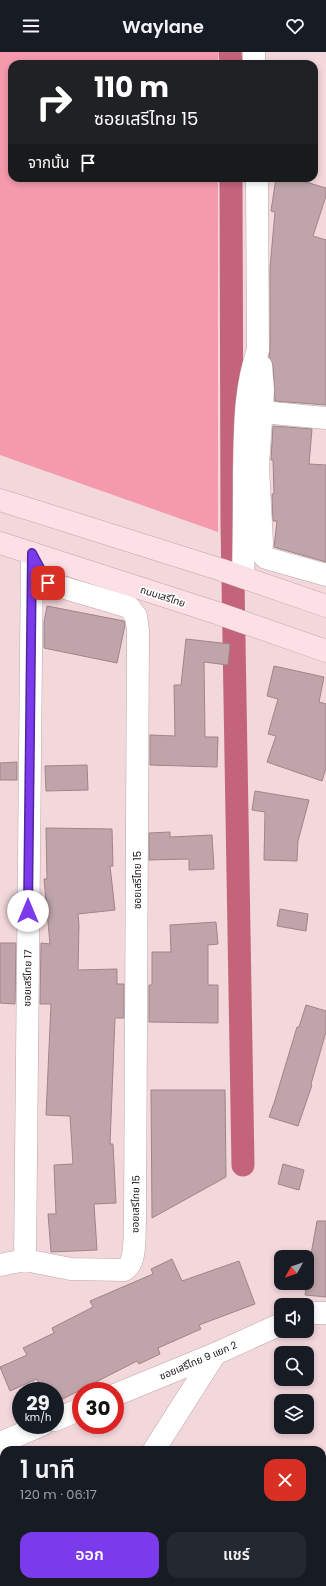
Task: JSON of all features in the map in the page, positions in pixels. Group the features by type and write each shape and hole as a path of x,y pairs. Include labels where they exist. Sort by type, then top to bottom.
{"main road":[{"path":"0,500 244,577 326,606"},
{"name":"ถนนเสรีไทย","path":"0,543 217,613 326,651"}],"street":[{"path":"257,182 258,350 262,371 262,412 258,466 262,543 261,553 266,558 326,575"},
{"path":"244,577 245,432 247,395 251,371 258,350"},
{"path":"262,412 326,418"},
{"name":"ซอยเสรีไทย 17","path":"25,1260 32,553"},
{"name":"ซอยเสรีไทย 15","path":"25,1260 71,1269 124,1270 129,1268 133,1259 135,1221 138,630 136,616 129,607 48,583 32,553"},
{"path":"0,1265 25,1260"},
{"path":"314,1313 326,1313"},
{"name":"ซอยเสรีไทย 9 แยก 2","path":"124,1391 215,1354 274,1327"},
{"path":"157,1446 215,1354"},
{"path":"0,1442 20,1434"}],"shaded area":[{"path":"0,52 218,52 218,60 8,60 8,182 218,182 218,532 0,455"}],"building":[{"path":"275,182 306,182 326,188 326,196 313,236 326,240 326,405 275,401 273,365 269,357 270,268 275,212 271,211"},
{"path":"273,426 312,429 309,464 326,465 326,562 274,547 277,521 273,521 273,460 271,460"},
{"path":"47,606 124,621 125,625 117,663 44,648 44,622"},
{"path":"186,639 230,644 228,665 204,662 205,737 218,737 217,767 150,765 150,735 175,736 174,685 181,685"},
{"path":"274,666 324,677 319,702 326,704 326,768 322,781 267,762 276,736 268,734 278,699 267,696"},
{"path":"17,762 17,780 0,780 0,763"},
{"path":"87,765 88,790 46,791 45,766"},
{"path":"255,791 309,800 298,841 297,861 264,860 265,812 252,810"},
{"path":"46,828 112,829 113,866 110,866 115,910 78,914 78,970 117,969 117,984 124,984 124,1018 115,1018 110,1144 113,1144 116,1203 94,1204 97,1250 51,1252 48,1214 56,1214 54,1165 73,1164 70,1116 46,1115 51,1004 40,1004 41,943 50,944 44,879 47,879"},
{"path":"170,832 170,837 212,835 214,869 189,870 189,859 149,860 149,833"},
{"path":"280,909 308,914 306,931 277,926"},
{"path":"216,922 218,944 208,945 208,985 218,985 218,1023 149,1022 149,985 152,985 152,952 171,952 170,925"},
{"path":"0,943 16,943 15,1004 0,1003"},
{"path":"306,1005 326,1011 326,1032 311,1084 312,1085 298,1126 269,1117 297,1027 299,1027"},
{"path":"151,1090 225,1090 226,1177 152,1218"},
{"path":"283,1164 304,1170 299,1190 278,1184"},
{"path":"317,1221 326,1221 326,1297 305,1295 306,1290 314,1290 314,1250 312,1250"},
{"path":"172,1259 182,1281 239,1261 255,1304 199,1325 201,1329 158,1348 160,1354 139,1364 137,1361 96,1382 72,1382 72,1394 64,1398 64,1382 38,1382 37,1379 30,1382 12,1382 12,1390 10,1391 0,1367 27,1355 23,1348 54,1333 52,1328 93,1307 90,1301 153,1274 151,1269"}],"waterway":[{"path":"230,52 231,60"},
{"path":"231,182 232,523 243,1165"}],"route":[{"path":"28,911 32,553 48,583"}]}
